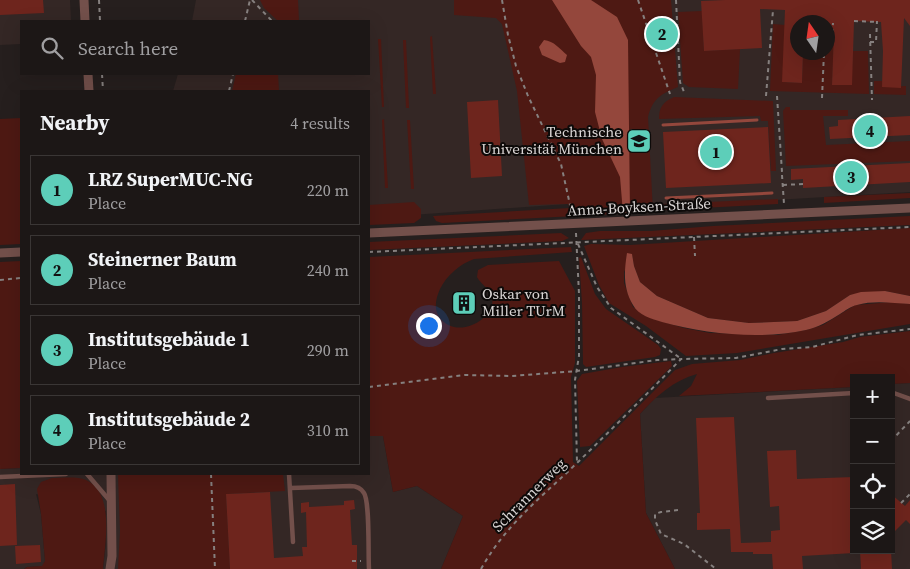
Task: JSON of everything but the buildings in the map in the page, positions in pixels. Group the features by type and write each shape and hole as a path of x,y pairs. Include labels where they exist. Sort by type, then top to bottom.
{"street":[{"path":"84,0 85,20"},
{"path":"88,75 89,90"},
{"name":"Anna-Boyksen-Straße","path":"370,233 910,208"},
{"path":"0,253 20,252"},
{"path":"110,569 111,475"}],"lane":[{"path":"768,398 850,394"},
{"path":"895,394 910,400"},
{"path":"0,477 44,475"},
{"path":"88,475 111,502"},
{"path":"289,475 293,542"},
{"path":"291,488 348,486 358,488 363,492 367,507 369,569"}],"path":[{"path":"99,0 100,20"},
{"path":"245,20 251,0 271,20"},
{"path":"502,0 516,66 528,96 561,164 577,242 579,294 577,370 574,380 577,463"},
{"path":"638,0 670,94"},
{"path":"676,0 680,82 684,92"},
{"path":"766,96 773,10"},
{"path":"854,22 877,22 876,42 870,42"},
{"path":"870,34 872,100"},
{"path":"822,98 824,60"},
{"path":"102,75 103,90"},
{"path":"229,90 233,75"},
{"path":"777,96 785,214"},
{"path":"783,185 803,184"},
{"path":"370,252 910,227"},
{"path":"694,237 695,256"},
{"path":"577,242 597,287 611,308 681,359"},
{"path":"0,280 20,278"},
{"path":"370,387 465,375 512,376 657,360 736,358 782,349 812,347 858,335 910,330"},
{"name":"Schrannerweg","path":"481,569 498,540 509,527 577,463 681,359"},
{"path":"895,438 910,421"},
{"path":"211,475 216,569"},
{"path":"901,503 910,494"},
{"path":"678,510 655,514 655,520 661,534 684,544 716,569"}],"shaded area":[{"path":"0,0 70,0 71,20 20,20 20,44 0,45"},
{"name":"Technische Universität München","path":"196,0 910,0 910,192 636,208 568,204 370,218 370,90 173,90 178,75 370,75 370,20 192,20"},
{"path":"260,0 298,0 299,20 277,20 264,8"},
{"path":"454,0 671,0 678,87 655,101 648,117 653,212 442,223 436,221 433,216 570,208 568,204 529,205 517,91 502,24 496,18 454,15"},
{"path":"552,0 591,0 617,17 628,40 630,213 623,213 620,177 602,139 595,112 596,75 591,57 581,46"},
{"path":"702,11 704,51 740,49 738,89 689,87 683,83 678,12"},
{"path":"773,24 785,25 783,82 802,83 803,60 833,60 832,84 851,85 853,51 868,51 869,94 770,91"},
{"path":"432,36 436,94 433,94 430,37"},
{"path":"378,39 381,39 384,107 382,107"},
{"path":"403,40 406,40 409,108 406,108"},
{"path":"544,40 554,44 567,55 565,62 560,63 542,55 539,47"},
{"path":"236,75 278,75 279,90 232,90"},
{"path":"874,81 882,81 882,87 906,86 906,95 874,94"},
{"path":"674,97 773,101 776,171 771,171 768,121 761,121 760,116 659,119 662,105"},
{"path":"786,107 790,107 790,110 848,110 848,116 823,116 826,145 910,141 910,161 786,166 783,111"},
{"path":"20,118 20,244 0,245 0,119"},
{"path":"384,119 388,188 385,188 382,120"},
{"path":"407,120 410,120 414,189 411,189"},
{"path":"910,193 910,198 824,203 824,197"},
{"path":"778,199 778,204 662,210 662,204"},
{"path":"414,202 421,209 421,218 414,223 370,225 370,205"},
{"path":"910,216 910,225 581,240 586,233 600,231 651,231"},
{"path":"910,228 910,296 885,291 850,295 826,311 797,321 749,323 708,318 657,296 640,282 632,255 624,272 624,283 633,307 654,319 710,333 777,335 823,325 855,305 892,302 910,304 910,324 737,353 686,356 646,326 609,303 599,285 584,246 591,244 630,245"},
{"path":"561,233 569,238 562,241 370,250 370,242"},
{"path":"571,247 572,252 474,259 469,261 446,279 436,300 436,307 440,318 448,325 467,327 484,318 490,310 492,302 490,292 477,277 478,270 488,265 559,261 575,291 575,363 571,377 573,462 579,466 675,370 692,364 740,360 843,342 860,337 910,331 910,383 895,384 895,374 850,374 850,387 679,396 691,386 697,374 681,380 652,401 640,414 646,513 675,569 441,569 463,516 417,486 393,492 383,436 370,436 370,257"},
{"path":"627,253 632,254 640,282 657,296 708,318 749,323 797,321 826,311 850,295 861,292 885,291 910,296 910,304 863,303 850,307 815,327 789,333 752,335 696,330 654,319 642,314 635,308 626,286"},
{"path":"581,257 595,294 606,309 658,345 661,349 660,355 586,367 583,364 579,258"},
{"path":"20,261 20,468 0,469 0,262"},
{"path":"671,361 672,366 590,446 580,447 577,381 582,374"},
{"path":"910,383 910,569 675,569 646,513 640,414 655,398 850,387 850,554 895,554 895,384"},
{"path":"370,436 383,436 393,492 417,486 463,516 441,569 103,569 106,543 106,511 36,494 41,514 45,561 43,566 27,567 24,569 0,569 0,469 20,468 20,475 370,475"},
{"path":"118,475 283,475 285,491 226,494 230,569 118,569 120,531"},
{"path":"52,478 86,480 95,486 101,496 105,507 106,520 103,569 24,569 42,566 45,561 37,489 41,482"}],"waterway":[{"path":"663,125 757,120"},
{"path":"666,198 772,193"}],"place":[{"name":"Steinerner Baum","path":"662,34"},
{"name":"Institutsgebäude 2","path":"870,131"},
{"name":"Technische Universität München","path":"639,141"},
{"name":"LRZ SuperMUC-NG","path":"716,152"},
{"name":"Institutsgebäude 1","path":"851,177"},
{"name":"Oskar von Miller TUrM","path":"464,303"}]}
